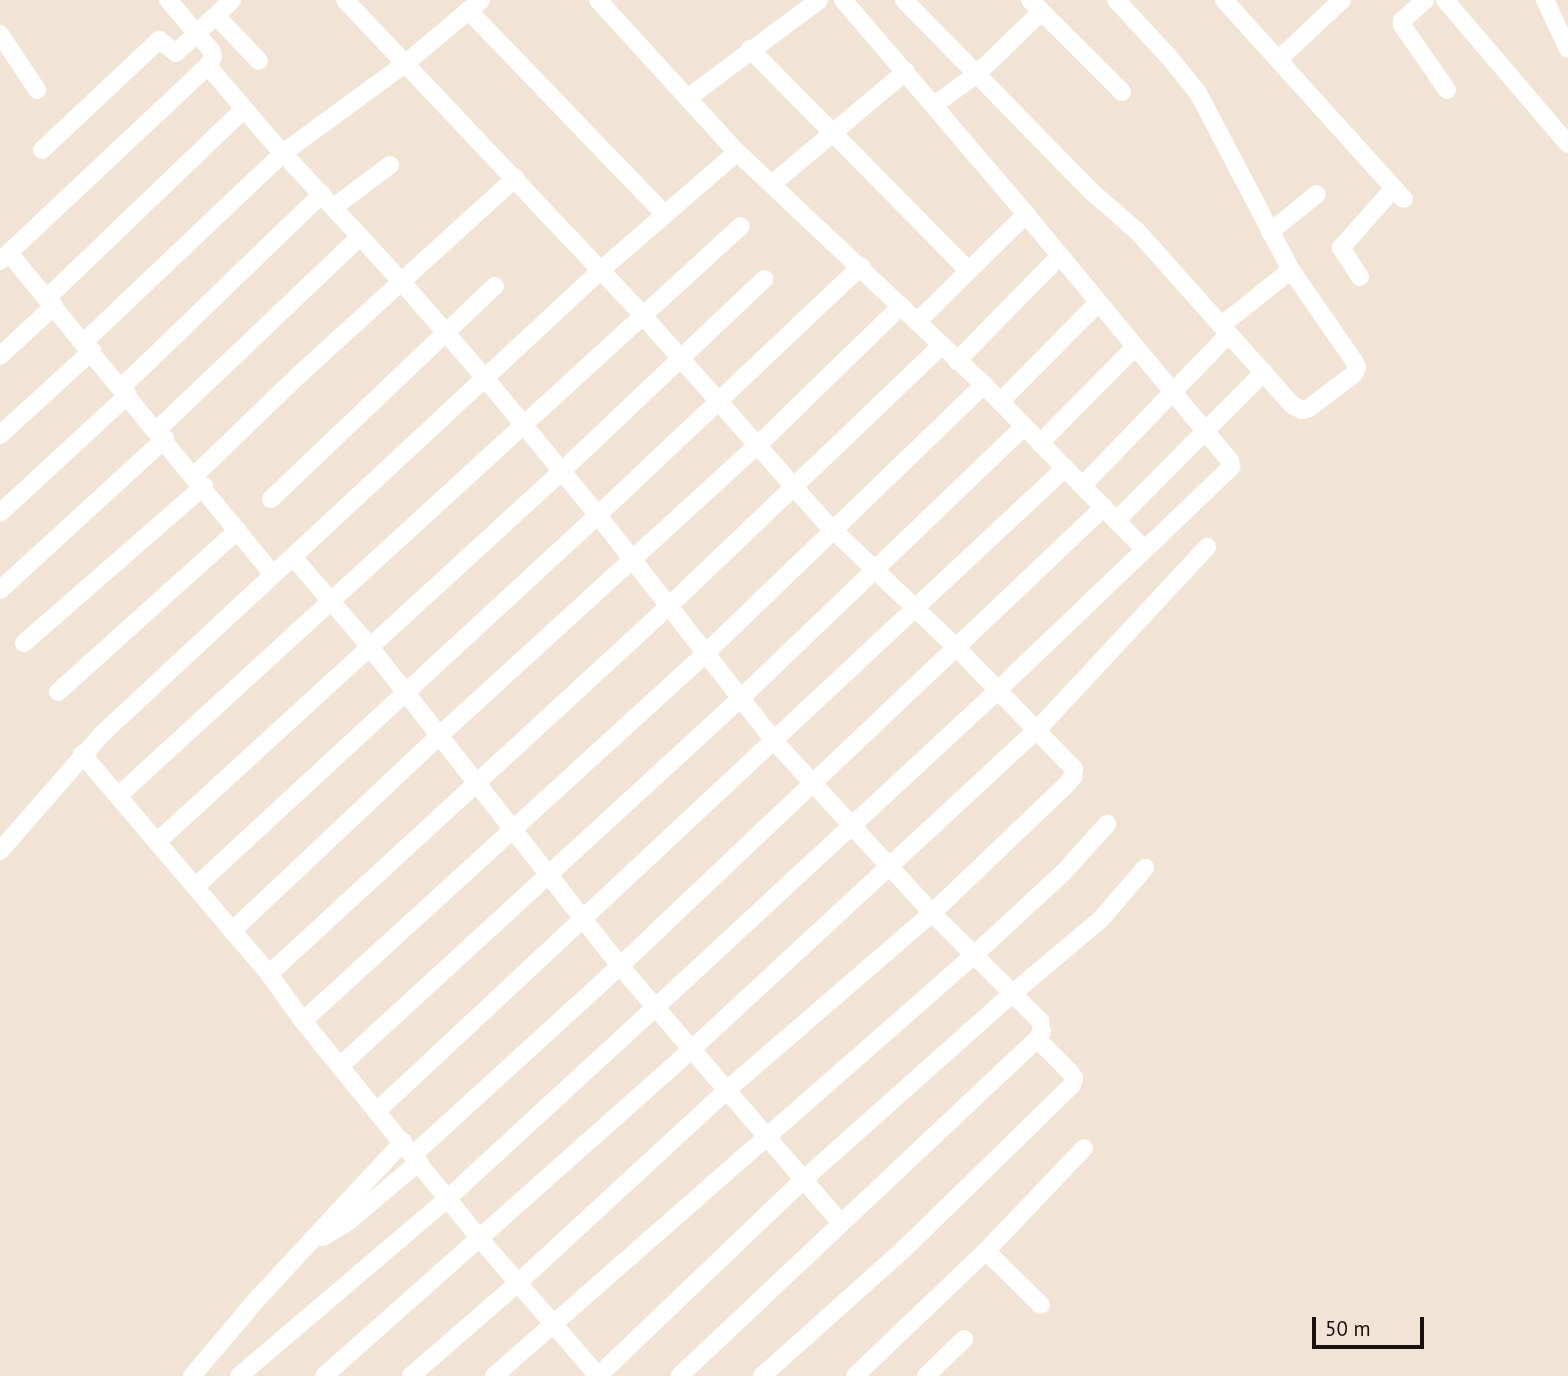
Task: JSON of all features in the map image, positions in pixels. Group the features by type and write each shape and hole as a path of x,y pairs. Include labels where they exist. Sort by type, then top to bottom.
{"street":[{"path":"168,0 213,53 208,65 5,257 50,302 273,574"},
{"path":"42,150 159,40 176,53 232,0"},
{"path":"345,0 642,314 832,529 957,649 1074,769 1073,777 932,913 726,1091 519,1282 411,1376"},
{"path":"689,97 818,0"},
{"path":"239,1376 447,1198 656,1007 998,690 1143,548 1231,467 1230,461 1205,435 1026,214 843,0"},
{"path":"904,0 1092,192 1138,232 1292,405 1302,410 1309,408 1356,370 1354,361 1291,270 1198,93 1116,0"},
{"path":"1224,0 1280,58 1399,194 1341,248 1360,277"},
{"path":"1425,0 1402,21 1402,27 1447,90"},
{"path":"1445,0 1568,144"},
{"path":"1545,0 1568,49"},
{"path":"604,2 737,152 861,266 984,385 1143,548"},
{"path":"1280,58 1334,2"},
{"path":"0,435 283,153 405,63 475,5 664,214"},
{"path":"934,106 978,74 1036,6 1122,92"},
{"path":"216,16 259,61"},
{"path":"0,34 37,90"},
{"path":"750,50 968,270"},
{"path":"208,65 244,109 401,281 485,378 598,515 775,742 932,913 1040,1021 1042,1032 1037,1039 680,1376"},
{"path":"772,184 906,71"},
{"path":"0,356 50,302 244,109"},
{"path":"0,851 82,754 601,270 737,152"},
{"path":"0,513 125,391 328,201 390,165"},
{"path":"24,643 199,481 401,281 515,178"},
{"path":"1270,232 1317,194"},
{"path":"917,322 1026,214"},
{"path":"118,796 741,226"},
{"path":"0,590 360,237"},
{"path":"957,361 1060,256"},
{"path":"195,887 598,515 861,266"},
{"path":"1082,486 1226,329 1291,270"},
{"path":"158,841 562,471 764,279"},
{"path":"271,499 495,286"},
{"path":"1000,402 1098,303"},
{"path":"232,931 440,735 757,446 901,306"},
{"path":"269,974 669,606 942,345"},
{"path":"1040,443 1135,347"},
{"path":"1116,521 1205,435 1264,372"},
{"path":"303,1020 705,653 984,385"},
{"path":"340,1066 741,698 1024,427"},
{"path":"377,1111 775,742 1065,468"},
{"path":"192,1376 250,1307 313,1241 620,966 1104,508"},
{"path":"58,692 238,530"},
{"path":"324,1376 481,1240 691,1050 1037,730 1208,547"},
{"path":"293,556 370,647 620,966 841,1223"},
{"path":"82,754 269,974 481,1240 555,1325 590,1373 1012,994 1101,920 1145,868"},
{"path":"494,1376 974,955 1063,873 1107,824"},
{"path":"762,1376 903,1250 1072,1085 1074,1078 1069,1071 1037,1039"},
{"path":"855,1376 986,1251 1084,1148"},
{"path":"313,1241 348,1222 412,1153"},
{"path":"986,1251 1041,1305"},
{"path":"926,1376 964,1339"}]}
